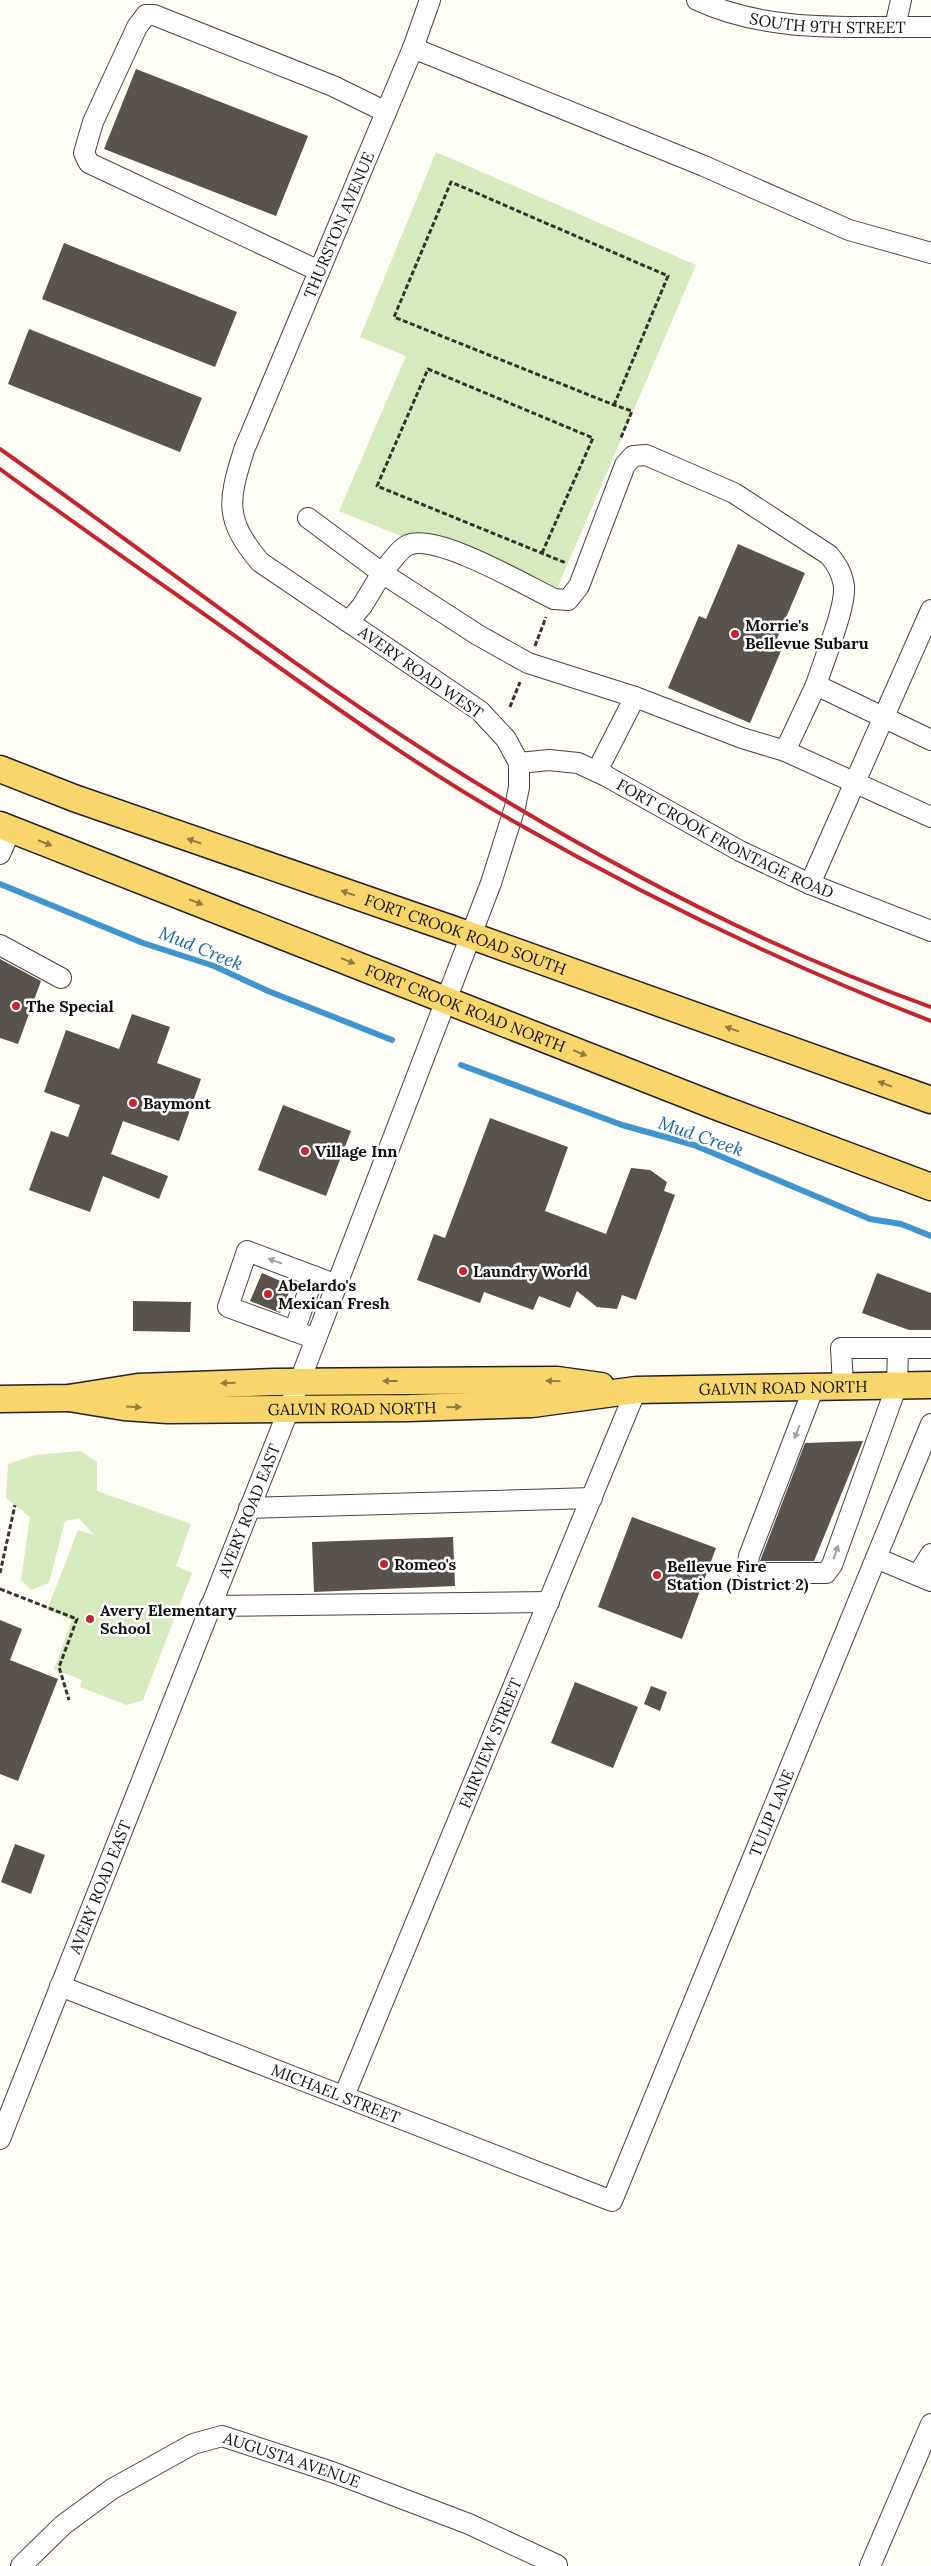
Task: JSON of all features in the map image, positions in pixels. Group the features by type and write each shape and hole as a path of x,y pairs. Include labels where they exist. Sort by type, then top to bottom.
{"main road":[{"name":"FORT CROOK ROAD SOUTH","path":"0,769 188,839 472,936 931,1100"},
{"name":"FORT CROOK ROAD NORTH","path":"5,827 715,1106 931,1187"},
{"name":"GALVIN ROAD NORTH","path":"0,1399 69,1398 138,1387 300,1382 557,1380 636,1390"},
{"name":"GALVIN ROAD NORTH","path":"69,1398 124,1407 168,1410 289,1409 532,1404 636,1390 931,1385"}],"street":[{"name":"THURSTON AVENUE","path":"244,450 413,48 430,0"},
{"name":"SOUTH 9TH STREET","path":"697,0 768,22 830,28 931,27"},
{"path":"895,27 901,0"},
{"path":"319,271 89,163 84,153 93,122 137,27 146,15 154,14 333,86 386,112"},
{"path":"413,48 704,166 849,230 931,253"},
{"name":"AVERY ROAD WEST","path":"244,450 234,482 232,509 236,529 260,562 480,711 506,739 518,763 519,787 512,821 472,936"},
{"path":"348,622 362,606 382,573 406,545 416,543 430,544 467,556 554,599 568,600 579,586 625,465 633,456 646,455 734,493 829,555 839,568 844,588 841,607 816,685 785,751"},
{"path":"308,518 382,573 478,635 528,663 635,697 742,738 785,751 856,781 931,817"},
{"path":"810,884 931,610"},
{"path":"816,685 884,717 929,734"},
{"path":"597,771 635,697"},
{"name":"FORT CROOK FRONTAGE ROAD","path":"518,763 549,760 578,763 597,771 740,850 810,884 931,931"},
{"path":"0,854 5,827"},
{"name":"AVERY ROAD EAST","path":"0,2139 300,1382 472,936"},
{"path":"0,945 61,978"},
{"path":"316,1339 228,1306 247,1251 337,1285"},
{"path":"294,1331 314,1276"},
{"path":"843,1386 841,1348 931,1348"},
{"path":"814,1387 749,1556 747,1570 756,1573 826,1573 832,1565 897,1385 898,1348"},
{"name":"FAIRVIEW STREET","path":"344,2096 636,1390"},
{"name":"TULIP LANE","path":"612,2201 931,1424"},
{"path":"249,1508 592,1498"},
{"path":"876,1558 924,1578 931,1554"},
{"path":"210,1606 549,1602"},
{"name":"MICHAEL STREET","path":"60,1986 612,2201"},
{"path":"870,2566 927,2445 931,2424"},
{"name":"AUGUSTA AVENUE","path":"21,2566 63,2525 112,2489 192,2444 222,2436 332,2472 469,2524 557,2565"}],"path":[{"path":"614,404 668,276 451,182 394,317 632,412 617,447"},
{"path":"542,553 593,438 428,369 376,486 568,564"},
{"path":"510,706 572,555"},
{"path":"0,1572 15,1505"},
{"path":"0,1589 77,1619 59,1666 68,1700"}],"green space":[{"path":"436,152 696,265 553,598 339,511 406,356 360,337"},
{"path":"81,1451 97,1462 97,1491 191,1524 176,1566 192,1573 143,1700 127,1705 80,1687 82,1680 54,1669 72,1620 47,1610 78,1530 94,1535 79,1518 65,1521 49,1583 31,1590 21,1580 30,1517 6,1498 8,1464 35,1455"}],"building":[{"path":"136,69 308,136 276,216 104,149"},
{"path":"64,243 237,312 215,367 42,299"},
{"path":"29,329 202,398 180,452 8,384"},
{"name":"Morrie's Bellevue Subaru","path":"738,544 805,573 773,648 781,651 750,723 668,688 699,616 706,619"},
{"name":"The Special","path":"0,959 41,981 18,1044 0,1038"},
{"name":"Baymont","path":"132,1014 170,1027 157,1063 201,1079 179,1141 123,1121 111,1154 168,1176 159,1199 103,1176 90,1212 29,1190 51,1131 68,1137 80,1105 44,1092 66,1030 119,1049"},
{"name":"Village Inn","path":"283,1105 351,1131 326,1196 258,1170"},
{"path":"490,1118 568,1147 545,1211 606,1234 631,1168 650,1170 667,1182 664,1191 675,1195 636,1300 622,1295 617,1309 597,1307 577,1291 570,1308 539,1296 533,1310 484,1292 480,1303 417,1280 434,1234 445,1238"},
{"path":"262,1273 292,1286 280,1313 250,1301"},
{"path":"877,1273 931,1293 931,1330 909,1330 862,1313"},
{"path":"133,1301 191,1302 190,1332 133,1331"},
{"path":"863,1441 814,1561 760,1561 805,1443"},
{"path":"632,1517 716,1548 682,1639 598,1607"},
{"name":"Romeo's","path":"453,1537 455,1586 314,1592 312,1542"},
{"path":"0,1620 22,1629 10,1660 58,1679 18,1781 0,1774"},
{"path":"575,1682 638,1707 613,1768 551,1743"},
{"path":"651,1686 667,1692 660,1711 644,1704"},
{"path":"15,1844 45,1855 31,1894 1,1882"}],"waterway":[{"name":"Mud Creek","path":"0,884 143,943 214,966 268,991 392,1040"},
{"name":"Mud Creek","path":"461,1065 622,1125 694,1145 870,1219 901,1224 931,1236"}],"railway":[{"path":"0,449 326,685 496,795 616,864 740,927 867,983 931,1007"},
{"path":"0,469 346,714 412,759 479,801 615,877 718,929 824,977 931,1021"}],"place":[{"name":"Morrie's Bellevue Subaru","path":"735,634"},
{"name":"The Special","path":"16,1006"},
{"name":"Baymont","path":"133,1103"},
{"name":"Village Inn","path":"305,1151"},
{"name":"Laundry World","path":"463,1271"},
{"name":"Abelardo's Mexican Fresh","path":"268,1294"},
{"name":"Romeo's","path":"384,1564"},
{"name":"Bellevue Fire Station (District 2)","path":"657,1575"},
{"name":"Avery Elementary School","path":"90,1619"}]}
